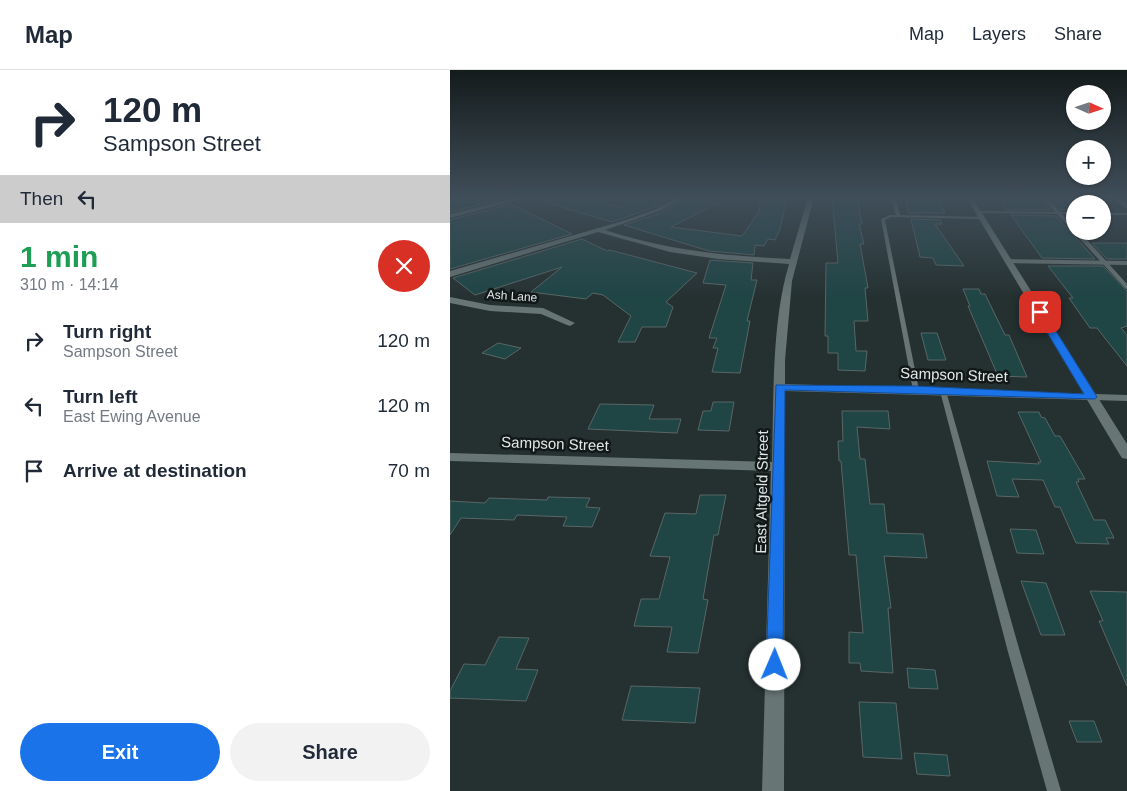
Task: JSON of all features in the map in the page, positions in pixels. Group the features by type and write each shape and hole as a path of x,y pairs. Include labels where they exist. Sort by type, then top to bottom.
{"street":[{"path":"450,274 596,231"},
{"path":"600,231 675,252 734,259 792,262"},
{"name":"East Altgeld Street","path":"773,791 781,350 788,281 802,231"},
{"path":"990,231 1127,455"},
{"path":"1008,260 1127,263"},
{"name":"Ash Lane","path":"450,300 490,308 543,311 570,323"},
{"name":"Sampson Street","path":"780,387 943,390 1127,398"},
{"name":"Sampson Street","path":"450,457 779,467"}],"lane":[{"path":"885,231 916,390"},
{"path":"1083,240 1127,286"},
{"path":"943,390 1054,791"}],"building":[{"path":"450,231 565,231 572,234 450,269"},
{"path":"642,231 700,231 742,236 746,231 779,231 775,240 768,239 764,246 755,245 754,255 709,251"},
{"path":"835,231 861,231 864,244 860,244 868,288 865,288 868,321 854,321 856,351 867,351 865,371 838,370 838,353 828,353 828,336 825,336 826,263 838,263"},
{"path":"914,231 940,231 964,266 936,265 933,258 920,257"},
{"path":"1022,231 1066,231 1066,240 1078,240 1095,259 1042,258"},
{"path":"582,239 607,251 610,250 697,273 666,302 673,307 666,327 642,327 635,342 618,342 631,316 603,295 593,293 586,299 531,292 562,267 475,295 453,278"},
{"path":"1092,243 1127,243 1127,259 1107,259"},
{"path":"710,260 753,263 751,280 757,280 747,321 750,321 740,373 712,372 718,348 713,348 717,338 709,338 726,285 703,283"},
{"path":"1048,266 1103,266 1127,291 1127,326 1121,328 1127,335 1127,366 1097,328 1090,328 1069,298 1073,298"},
{"path":"963,289 979,289 981,294 985,294 1005,335 1009,335 1027,377 998,376 968,306 970,306"},
{"path":"921,333 937,333 946,360 928,360"},
{"path":"498,343 521,348 505,359 482,353"},
{"path":"713,402 734,402 729,431 698,430 703,411 711,411"},
{"path":"600,404 654,405 649,419 681,419 677,433 588,429"},
{"path":"842,411 888,411 890,429 857,427 860,459 865,459 870,504 884,504 887,533 923,534 927,558 884,556 891,608 888,608 893,673 861,671 860,663 849,663 849,632 863,633 856,555 849,555 841,461 839,461 838,441 843,441"},
{"path":"1018,412 1039,412 1041,417 1045,418 1055,436 1060,436 1085,479 1078,479 1079,482 1076,482 1094,520 1105,520 1114,538 1106,538 1109,544 1076,543 1060,507 1055,507 1043,480 1012,479 1019,497 997,496 987,461 1039,464 1038,462 1041,462"},
{"path":"700,495 726,495 718,535 714,535 703,599 708,600 698,653 667,652 672,627 634,626 641,599 659,599 670,557 650,556 665,513 696,514"},
{"path":"548,497 590,498 586,507 600,508 592,527 563,526 567,517 517,515 514,520 461,518 450,535 450,501 485,503 489,498 547,500"},
{"path":"1010,529 1036,530 1044,554 1017,553"},
{"path":"1021,581 1046,583 1065,635 1041,635"},
{"path":"1090,591 1127,592 1127,686 1099,621 1103,621"},
{"path":"499,637 529,638 516,669 538,670 526,701 450,698 450,691 464,664 485,665"},
{"path":"907,668 935,670 938,689 909,688"},
{"path":"631,686 700,688 695,723 622,720"},
{"path":"859,702 896,703 902,759 863,757"},
{"path":"1069,721 1094,721 1102,742 1077,742"},
{"path":"914,753 947,755 950,776 917,774"}],"route":[{"path":"775,665 780,387 1092,397 1040,312"}]}
